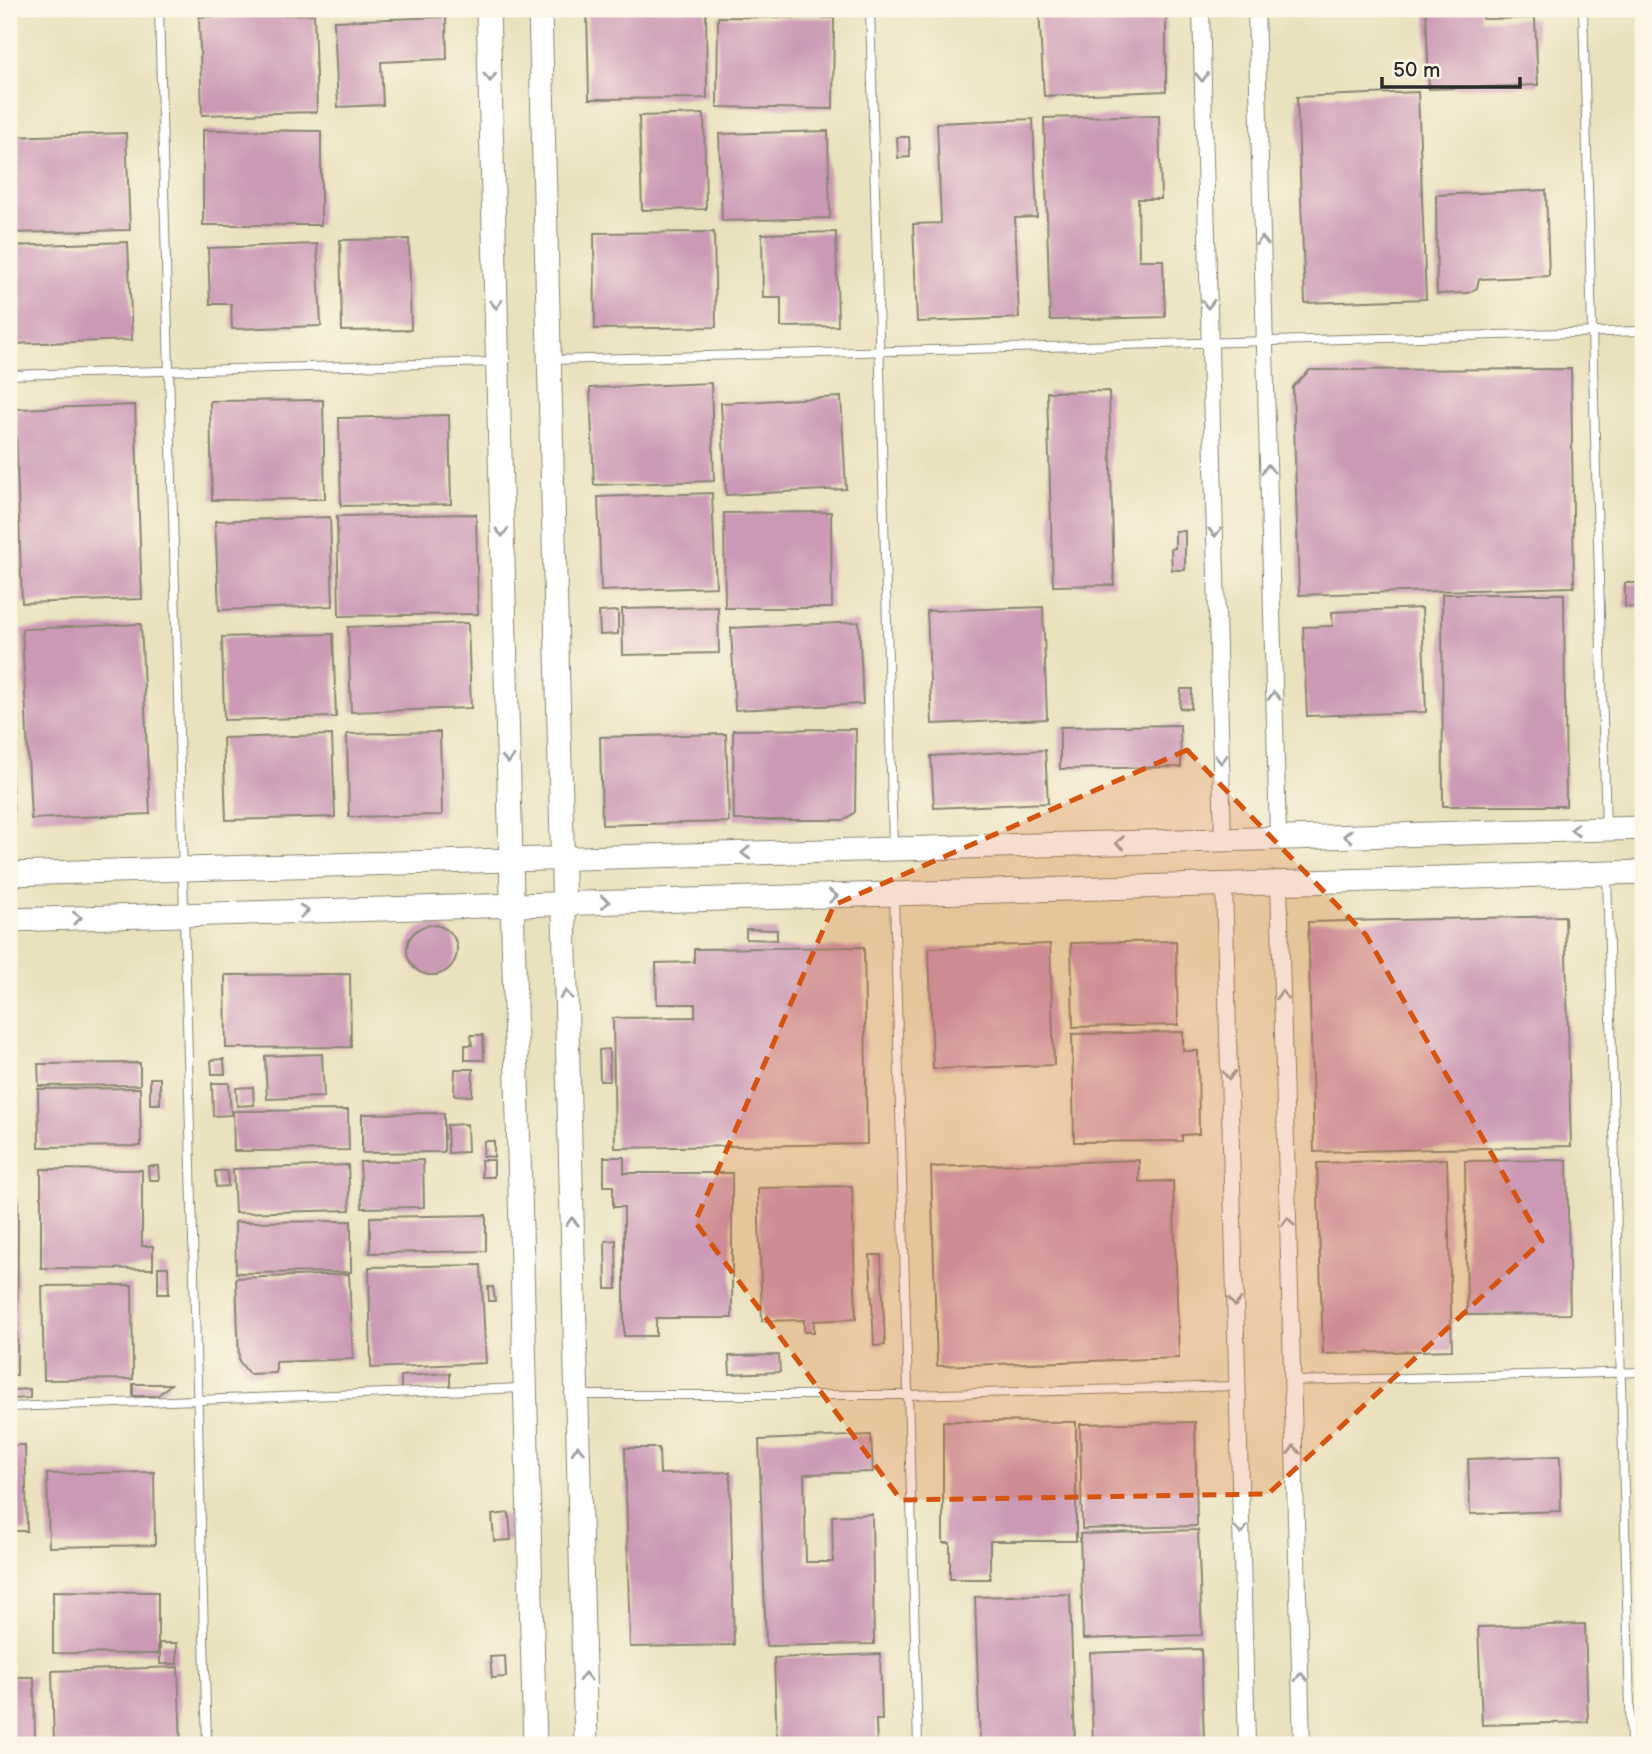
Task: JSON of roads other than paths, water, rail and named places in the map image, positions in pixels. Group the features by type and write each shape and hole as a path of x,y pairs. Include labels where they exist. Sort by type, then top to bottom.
{"street":[{"path":"488,9 535,1745"},
{"path":"540,9 586,1745"},
{"path":"1201,9 1223,840"},
{"path":"1256,9 1278,838"},
{"path":"9,874 1643,828"},
{"path":"9,920 1643,872"},
{"path":"1279,882 1302,1745"},
{"path":"1224,884 1247,1745"}],"lane":[{"path":"159,9 207,1745"},
{"path":"870,9 893,849"},
{"path":"1584,9 1606,829"},
{"path":"549,360 1643,331"},
{"path":"9,374 497,362"},
{"path":"1607,873 1631,1745"},
{"path":"894,894 918,1745"},
{"path":"1293,1381 1643,1372"},
{"path":"577,1395 908,1395 1238,1386"},
{"path":"9,1407 524,1388"}]}
